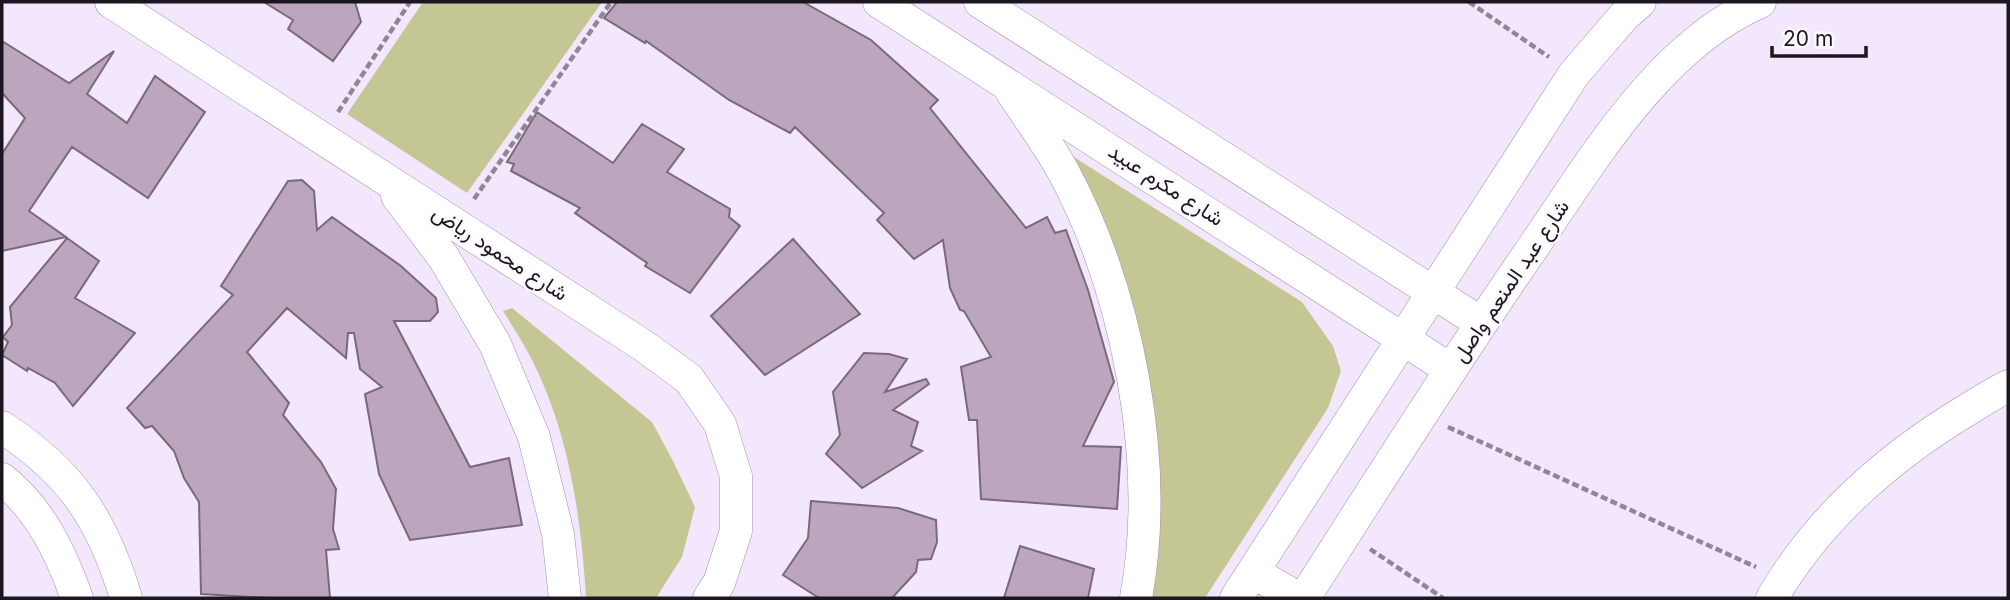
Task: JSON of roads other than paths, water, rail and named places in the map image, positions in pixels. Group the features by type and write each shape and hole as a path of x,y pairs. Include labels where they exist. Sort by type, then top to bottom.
{"street":[{"name":"شارع محمود رياض","path":"110,2 645,346 688,379 720,424 736,477 736,531 719,583 709,598"},
{"name":"شارع مكرم عبيد","path":"880,2 1451,370"},
{"path":"980,2 1481,323"},
{"path":"1236,598 1574,74 1624,16 1640,2"},
{"name":"شارع عبد المنعم واصل","path":"1304,598 1481,323 1631,106 1670,66 1710,31 1760,2"},
{"path":"1007,84 1063,172 1095,243 1105,267 1132,367 1144,471 1140,575 1136,598"},
{"path":"382,177 444,258 495,344 534,437 558,534 565,598"},
{"path":"1777,589 1819,533 1863,486 1930,432 2008,386"},
{"path":"2,427 25,442 62,475 92,514 114,558 126,598"},
{"path":"2,479 41,520 64,560 77,598"},
{"path":"1253,572 1298,598"}]}
